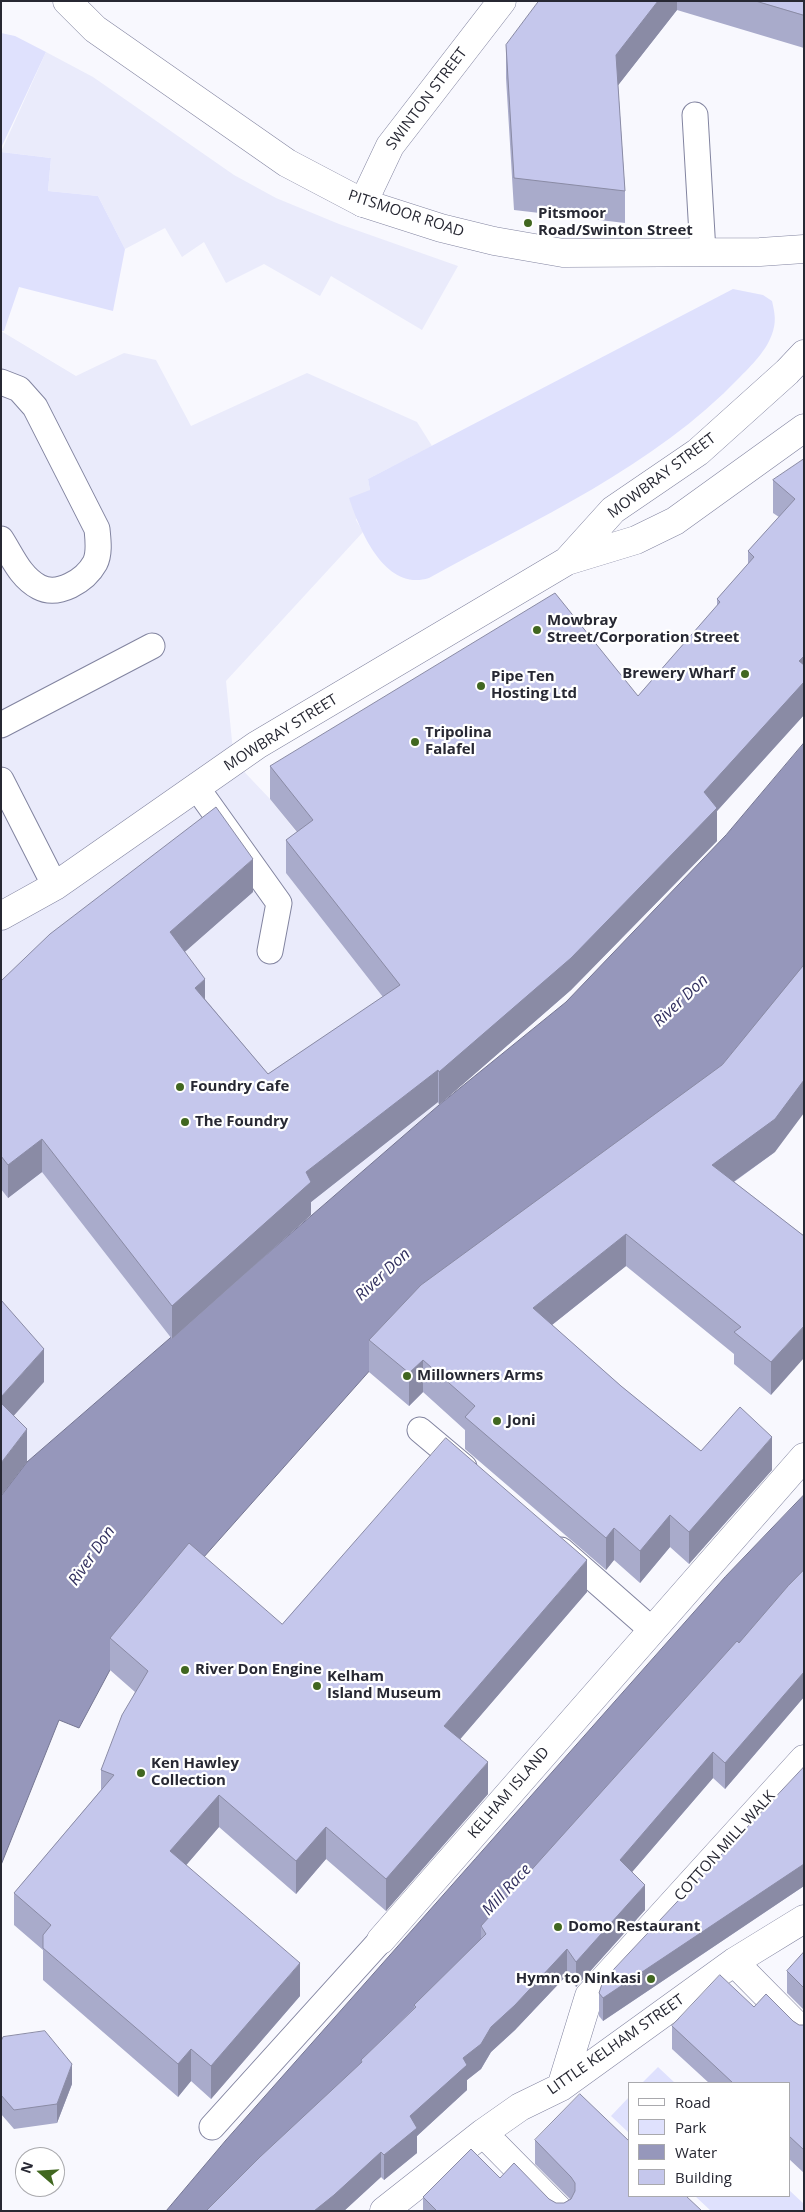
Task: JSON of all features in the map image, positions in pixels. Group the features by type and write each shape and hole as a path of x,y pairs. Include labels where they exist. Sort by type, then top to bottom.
{"street":[{"name":"PITSMOOR ROAD","path":"67,1 95,29 287,164 364,203 441,228 494,241 563,253 804,249"},
{"name":"SWINTON STREET","path":"364,203 390,146 502,1"},
{"name":"MOWBRAY STREET","path":"568,561 613,510 698,452 787,372 804,354"},
{"name":"MOWBRAY STREET","path":"1,916 55,886 257,745 568,561 636,540 675,521 804,428"},
{"name":"KELHAM ISLAND","path":"381,1940 804,1457"},
{"name":"COTTON MILL WALK","path":"562,2087 589,1996 804,1760"},
{"name":"LITTLE KELHAM STREET","path":"384,2211 483,2132 520,2107 562,2087 734,1962 804,1919"},
{"path":"734,1962 804,2033"},
{"path":"483,2132 560,2211"}],"lane":[{"path":"695,115 703,252"},
{"path":"1,382 19,389 35,407 97,529 99,544 95,563 80,580 60,590 40,588 23,575 1,539"},
{"path":"1,725 152,646"},
{"path":"1,780 55,886"},
{"path":"197,788 279,903 270,951"},
{"path":"420,1430 479,1479"},
{"path":"546,1538 652,1630"},
{"name":"KELHAM ISLAND","path":"212,2128 381,1940"}],"shaded area":[{"path":"46,52 93,77 234,175 276,198 339,224 458,266 422,330 331,276 320,296 264,264 226,283 204,242 182,257 165,228 125,249 98,196 48,191 51,158 1,152"},
{"path":"1,331 76,376 124,353 156,360 191,426 307,373 417,422 432,446 368,479 370,490 356,520 363,532 226,681 234,761 270,799 313,853 423,1047 408,1056 439,1105 27,1462 1,1496"}],"green space":[{"path":"1,33 15,36 46,52 1,148"},
{"path":"1,152 51,158 48,191 98,196 125,249 113,311 19,287 4,331 1,331"},
{"path":"733,289 763,295 772,301 775,320 772,334 761,354 745,372 706,409 670,438 632,465 592,489 429,578 413,580 399,576 387,568 377,556 360,526 349,498 370,490 368,479"},
{"path":"658,2067 674,2082 643,2082"},
{"path":"628,2098 628,2132 611,2116"},
{"path":"790,2191 804,2204 804,2211 711,2211 696,2197 790,2197"}],"water":[{"name":"River Don","path":"804,743 804,997 372,1368 187,1576 110,1670 79,1728 59,1720 1,1865 1,1496 27,1462 439,1105 566,1002 726,835"},
{"name":"Mill Race","path":"804,1495 804,1596 232,2211 166,2211 226,2140 725,1577"}],"building":[{"path":"539,1 658,1 616,55 625,191 514,178 506,45"},
{"path":"756,1 804,1 804,15"},
{"path":"804,459 804,656 799,661 804,665 804,682 704,792 717,808 571,958 439,1072 438,1070 306,1172 311,1182 172,1306 42,1139 8,1165 1,1156 1,981 50,934 216,807 253,859 170,932 205,979 195,988 268,1074 400,985 286,840 313,820 270,766 555,593 638,696 720,602 717,599 754,557 748,551 795,499 773,480"},
{"path":"804,965 804,1080 775,1119 712,1165 804,1236 804,1326 771,1362 734,1332 741,1327 626,1234 533,1308 621,1386 701,1451 740,1407 772,1437 689,1532 670,1515 640,1551 614,1528 606,1538 465,1417 475,1406 423,1360 409,1373 369,1340 421,1285 722,1065"},
{"path":"1,1300 44,1349 1,1397"},
{"path":"1,1403 27,1429 1,1463"},
{"name":"Kelham Island Museum","path":"446,1438 587,1560 444,1726 488,1762 386,1879 326,1827 296,1861 219,1795 170,1851 300,1963 211,2066 191,2049 178,2064 43,1948 43,1935 51,1925 14,1893 114,1775 101,1770 122,1715 148,1671 110,1638 189,1543 282,1624"},
{"path":"804,1570 804,1672 725,1763 713,1752 620,1860 645,1885 576,1962 567,1949 515,2005 491,2027 481,2044 463,2058 467,2065 410,2116 417,2128 384,2155 381,2152 314,2211 206,2211 260,2157 362,2062 361,2060 416,2007 414,2005 486,1934 481,1926 737,1641 739,1643"},
{"path":"804,1767 804,1864 603,1998 599,1993 603,1981"},
{"path":"804,1952 804,1988 787,1971"},
{"path":"720,1975 754,2007 766,1994 793,2021 799,2025 804,2025 804,2150 790,2137 790,2082 732,2082 672,2026"},
{"path":"45,2031 72,2064 57,2104 14,2110 1,2095 1,2041 3,2037"},
{"path":"580,2094 628,2140 628,2197 687,2197 702,2211 437,2211 423,2197 471,2149 500,2178 514,2163 549,2199 556,2203 564,2203 571,2199 575,2191 575,2183 535,2140"}],"place":[{"name":"Pitsmoor Road/Swinton Street","path":"528,223"},
{"name":"Mowbray Street/Corporation Street","path":"537,630"},
{"name":"Brewery Wharf","path":"745,674"},
{"name":"Pipe Ten Hosting Ltd","path":"481,686"},
{"name":"Tripolina Falafel","path":"415,742"},
{"name":"Foundry Cafe","path":"180,1087"},
{"name":"The Foundry","path":"185,1122"},
{"name":"Millowners Arms","path":"407,1376"},
{"name":"Joni","path":"497,1421"},
{"name":"River Don Engine","path":"185,1670"},
{"name":"Kelham Island Museum","path":"317,1686"},
{"name":"Ken Hawley Collection","path":"141,1773"},
{"name":"Domo Restaurant","path":"558,1927"},
{"name":"Hymn to Ninkasi","path":"651,1979"}]}
